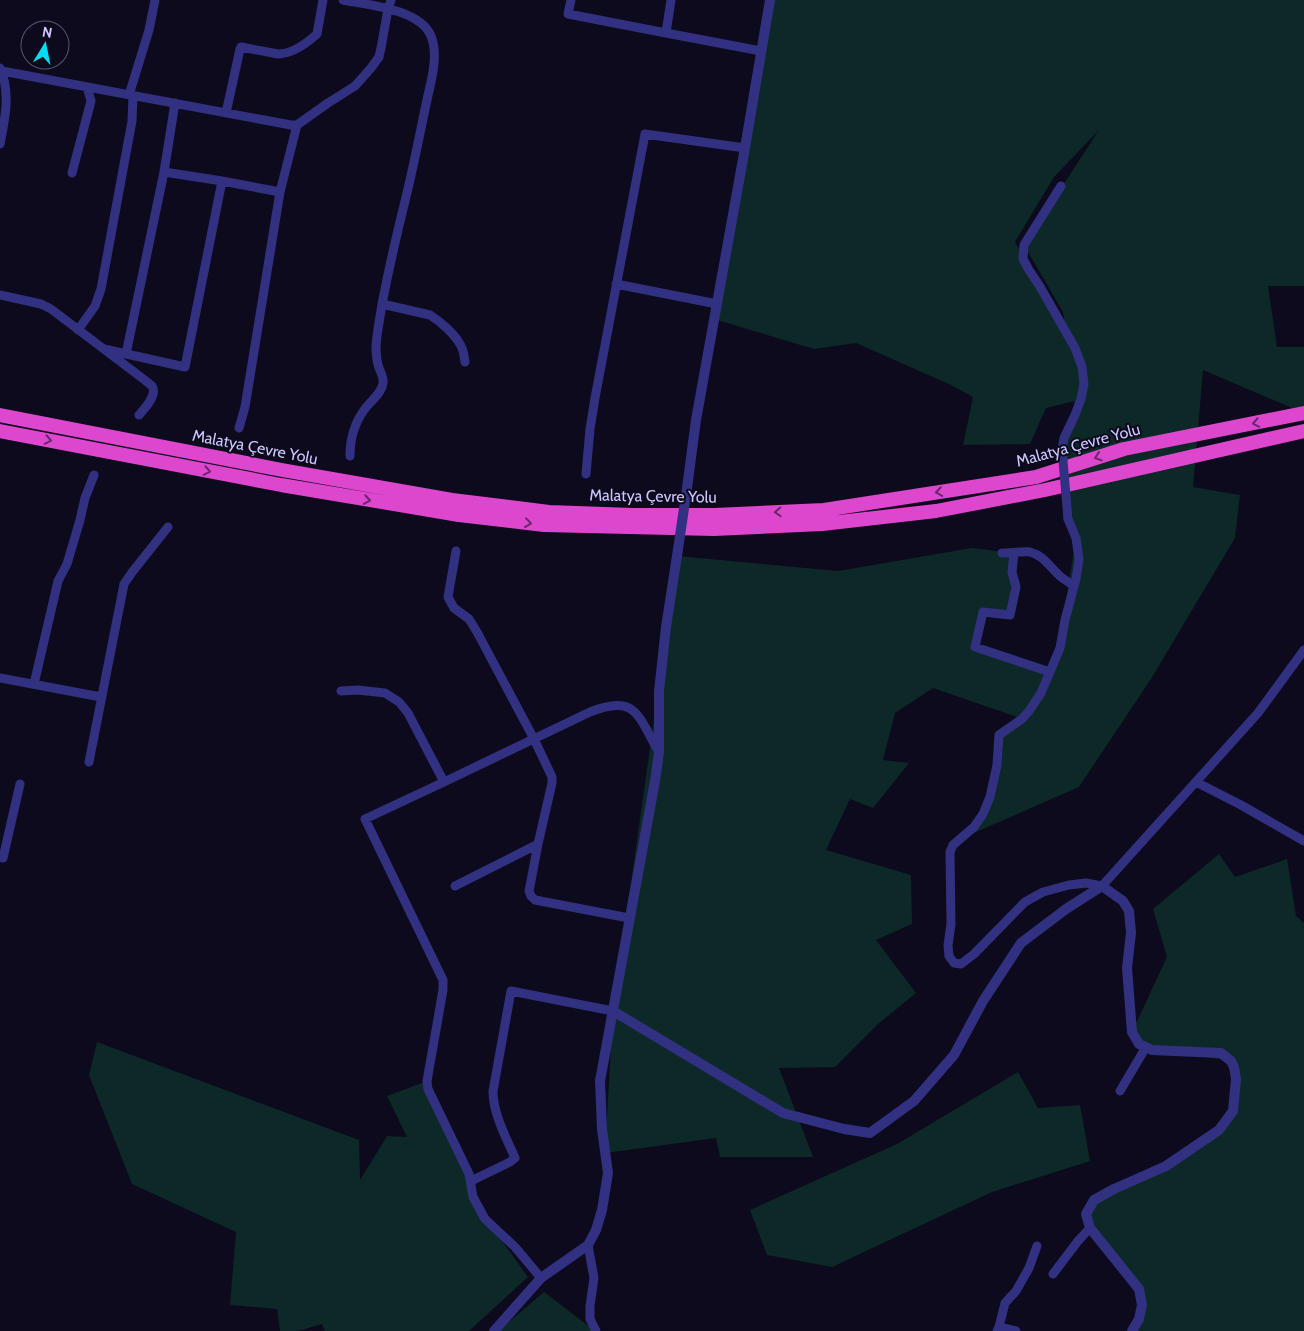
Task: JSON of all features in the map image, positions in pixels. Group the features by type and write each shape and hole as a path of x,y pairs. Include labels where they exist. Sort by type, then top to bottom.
{"highway":[{"name":"Malatya Çevre Yolu","path":"0,415 282,470 452,500 549,512 715,515 824,510 1036,476 1124,449 1304,413"},
{"name":"Malatya Çevre Yolu","path":"0,431 282,485 459,515 544,525 714,530 822,524 936,511 1045,490 1304,431"}],"street":[{"path":"78,330 95,306 101,289 132,121 131,96 150,30 155,0"},
{"path":"226,113 240,49 242,47 278,54 292,51 317,34 323,0"},
{"path":"343,0 388,9 414,19 426,28 431,37 434,51 428,93 382,304 376,347 378,367 384,382 380,392 365,408 356,424 350,444 350,456"},
{"path":"0,144 6,107 1,69 131,96 298,125 355,86 372,68 381,48 391,0"},
{"path":"571,0 564,17 666,33 761,51"},
{"path":"666,33 671,0"},
{"path":"494,1331 541,1278 588,1245 596,1230 602,1210 608,1173 602,1129 600,1081 655,781 659,752 660,691 666,627 696,420 770,0"},
{"path":"72,173 91,101 87,87"},
{"path":"126,354 164,172 175,104"},
{"path":"239,428 245,407 280,192 298,125"},
{"path":"586,474 595,398 645,134 745,148"},
{"path":"164,172 280,192"},
{"path":"104,350 185,367 222,181"},
{"path":"1060,186 1024,245 1023,259 1074,348 1082,367 1084,384 1081,399 1064,438 1062,449 1068,519 1076,538 1079,559 1060,648 1041,693 1029,712 999,735 997,764 990,797 984,814 974,827 953,845 950,852 951,924 948,945 949,956 954,963 961,964 974,954 1025,902 1043,892 1069,885 1086,884 1102,886 1123,901 1129,911 1131,933 1127,968 1132,1032 1139,1044 1152,1050 1220,1053 1230,1061 1234,1068 1236,1079 1233,1111 1219,1130 1166,1166 1094,1200 1086,1214 1090,1228 1139,1289 1142,1305 1139,1318 1132,1331"},
{"path":"616,284 717,304"},
{"path":"0,295 41,304 51,309 152,386 152,396 139,415"},
{"path":"382,304 430,315 435,318 462,348 465,362"},
{"path":"34,684 58,581 67,564 85,498 94,475"},
{"path":"89,762 124,584 168,527"},
{"path":"456,551 448,597 454,608 468,619 477,632 552,777 529,891 531,896 535,900 629,918"},
{"path":"1002,553 1028,552 1037,554 1061,577 1074,586"},
{"path":"1014,553 1012,572 1016,587 1010,615 983,612 975,647 1050,672"},
{"path":"471,1181 516,1158 496,1113 493,1101 493,1091 510,991 613,1011 783,1113 844,1128 870,1132 914,1102 954,1055 983,1001 1021,943 1066,909 1102,886 1258,713 1304,650"},
{"path":"0,678 102,697"},
{"path":"341,690 385,693 399,702 408,713 444,782"},
{"path":"541,1278 515,1247 485,1219 473,1197 471,1181 431,1097 426,1082 443,990 443,980 364,819 603,706 624,705 636,712 659,752"},
{"path":"1196,782 1304,841"},
{"path":"0,857 3,858 20,784"},
{"path":"455,886 538,844"},
{"path":"1120,1091 1146,1047"},
{"path":"1053,1274 1090,1228"},
{"path":"588,1245 594,1278 590,1319 596,1331"},
{"path":"1016,1331 998,1329 1005,1303 1016,1291 1029,1268 1037,1246"}],"green space":[{"path":"771,0 1304,0 1304,286 1268,286 1277,347 1304,347 1304,413 1203,370 1193,487 1240,495 1235,538 1151,679 1079,787 960,839 990,797 999,735 1017,717 933,688 895,713 883,760 909,763 873,808 850,799 826,850 911,875 912,924 876,940 916,993 878,1024 835,1067 779,1068 813,1157 720,1157 716,1138 605,1153 613,1011 677,556 838,571 972,548 1014,553 1010,615 983,613 975,647 1047,671 1057,655 1076,538 1062,449 1075,415 1074,401 1046,408 1030,444 963,445 973,397 951,385 856,343 814,349 714,319","holes":["1099,130 1024,245 1063,312 1067,339 1015,242 1054,177"]},
{"path":"1219,854 1235,877 1287,859 1296,916 1304,923 1304,1331 1132,1331 1139,1318 1139,1289 1090,1228 1091,1206 1207,1138 1233,1111 1230,1061 1146,1047 1132,1032 1167,957 1153,909"},
{"path":"97,1042 359,1140 360,1180 387,1136 407,1137 387,1096 427,1081 480,1210 528,1277 469,1331 325,1331 322,1324 298,1331 280,1331 277,1309 230,1305 236,1232 132,1184 89,1075"},
{"path":"1018,1072 1038,1108 1080,1105 1090,1161 992,1192 832,1267 767,1255 750,1210 897,1144"},
{"path":"544,1292 595,1331 498,1331"}]}
